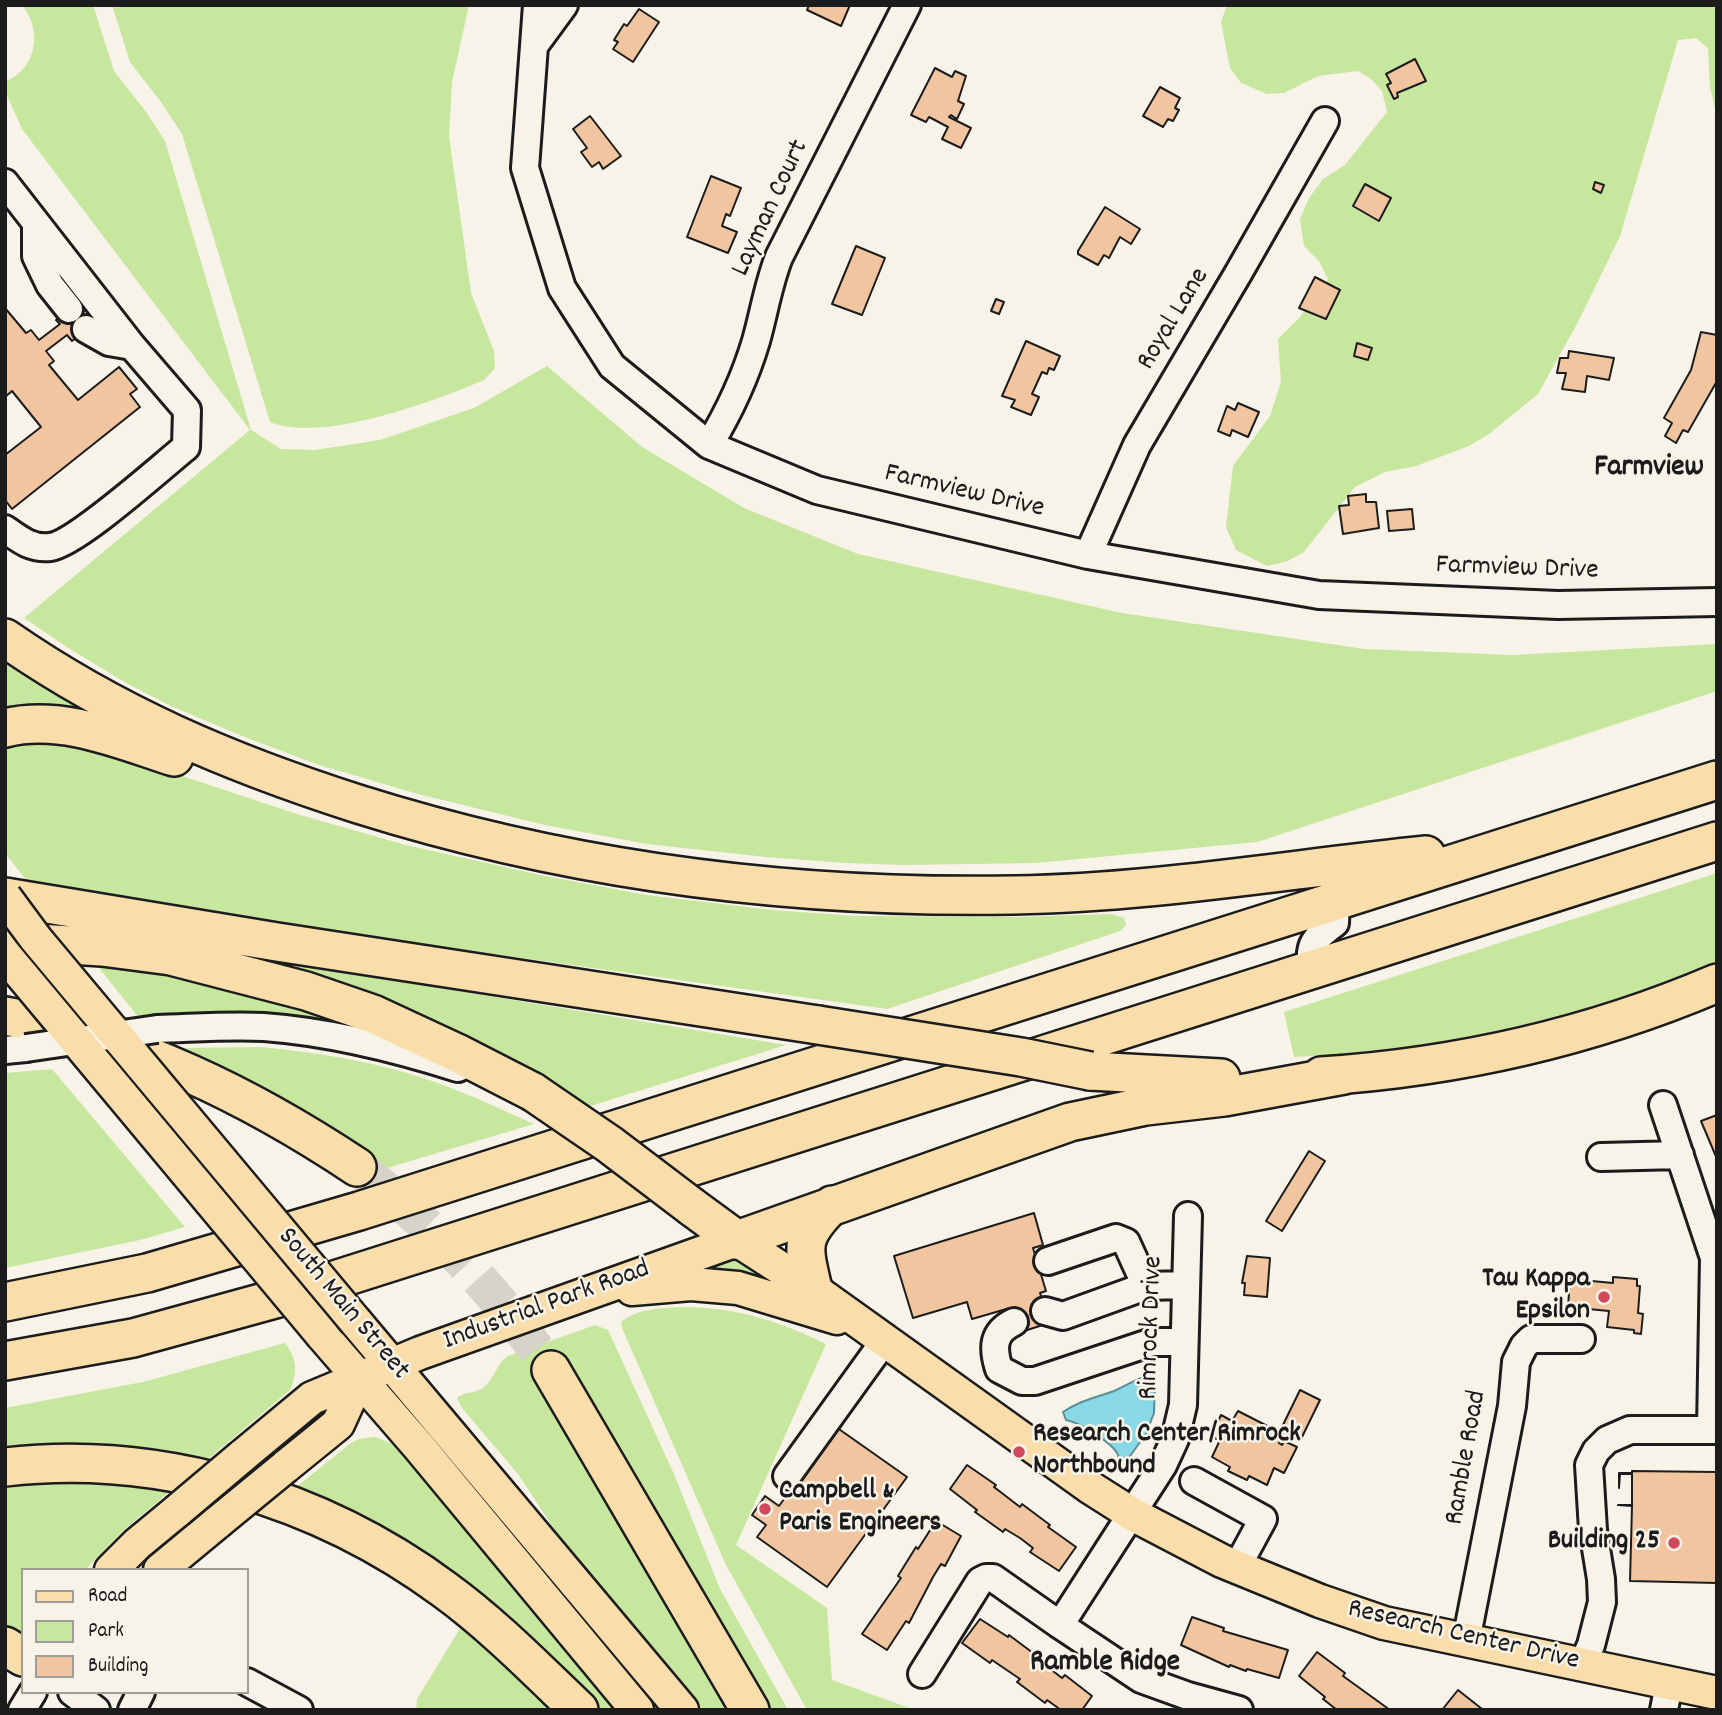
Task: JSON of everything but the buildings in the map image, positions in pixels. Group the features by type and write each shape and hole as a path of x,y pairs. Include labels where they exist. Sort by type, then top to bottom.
{"highway":[{"path":"5,638 98,697 157,728 310,789 413,821 483,839 587,862 713,881 857,894 1002,895 1080,892 1458,850 1490,852"},
{"path":"5,728 25,724 52,724 85,730 274,789 310,789"},
{"path":"5,1302 147,1273 306,1227 1717,780"},
{"path":"5,1362 133,1338 275,1299 1717,841"},
{"path":"5,897 277,942 1021,1057 1090,1071 1241,1079 1344,1075 1426,1066 1517,1049 1606,1024 1717,983"},
{"path":"5,941 102,947 171,956 306,991 373,1014 533,1092 609,1143 737,1240 1083,1119 1146,1106 1224,1097 1344,1075"},
{"path":"5,1016 51,1024 152,1056 277,1116 357,1167"},
{"path":"813,1289 805,1250 808,1235 814,1223 832,1205"},
{"path":"551,1370 750,1710"},
{"path":"5,1467 77,1464 176,1473 240,1488 304,1510 359,1535 445,1590 494,1629 579,1710"},
{"path":"5,1646 21,1656"}],"main road":[{"name":"South Main Street","path":"5,897 36,939 682,1710"},
{"name":"South Main Street","path":"5,955 637,1710"},
{"name":"Research Center Drive","path":"737,1240 813,1289 1091,1488 1132,1514 1237,1567 1320,1601 1384,1623 1582,1665 1667,1697 1717,1693"},
{"name":"Industrial Park Road","path":"113,1568 137,1544 313,1398 393,1364 578,1295 737,1240"},
{"name":"Research Center Drive","path":"578,1295 673,1285 718,1285 761,1293 876,1334"},
{"path":"162,1568 338,1424 359,1378"}],"street":[{"name":"Farmview Drive","path":"537,5 525,168 562,288 612,366 709,445 817,490 1088,555 1318,595 1558,605 1717,602"},
{"path":"533,46 564,5"},
{"name":"Layman Court","path":"709,445 730,408 746,370 779,257 907,5"},
{"name":"Royal Lane","path":"1088,555 1137,445 1325,121"},
{"path":"5,183 132,346 187,410 186,447 73,538 50,547 27,545 5,529"},
{"path":"36,225 36,256 50,285 78,319 109,342 132,346"},
{"path":"1312,969 1310,951 1320,934 1335,923 1336,901"},
{"path":"15,1049 157,1029 263,1027 325,1034 385,1047 533,1092"},
{"path":"1582,1665 1591,1645 1602,1602 1589,1465 1596,1451 1607,1440 1630,1430 1714,1430 1715,1257 1663,1105"},
{"path":"1601,1157 1680,1155"},
{"name":"Rimrock Drive","path":"1059,1625 1163,1465 1175,1439 1183,1405 1188,1216"},
{"path":"1048,1261 1116,1238 1126,1242 1146,1286"},
{"path":"1045,1311 1063,1316 1146,1286 1186,1284"},
{"path":"1014,1322 1002,1328 997,1338 995,1356 999,1369 1022,1381 1035,1381 1152,1342 1184,1342"},
{"path":"787,1476 876,1334"},
{"name":"Ramble Road","path":"1466,1641 1512,1406 1516,1362 1531,1339 1581,1339"},
{"path":"1194,1481 1263,1519 1237,1567"},
{"path":"922,1674 980,1581 986,1578 997,1580 1059,1625 1148,1682 1239,1710"},
{"path":"248,1683 299,1710"},
{"path":"22,1710 32,1694"},
{"path":"75,1694 96,1710"},
{"path":"131,1710 140,1694"}],"green space":[{"path":"22,5 93,5 114,71 165,141 251,430 281,449 315,450 380,440 474,408 547,366 642,447 744,508 858,554 1122,613 1364,649 1513,655 1717,644 1717,691 1257,842 1036,863 845,863 647,844 545,825 418,794 319,765 242,736 171,706 126,683 24,618 250,430 22,129 5,91 5,82 24,68 33,48 33,26"},
{"path":"112,5 469,5 452,82 449,136 471,293 494,351 495,368 484,380 436,399 348,424 293,427 270,422 182,134 130,62"},
{"path":"1227,5 1717,5 1717,117 1710,87 1708,48 1696,38 1678,40 1620,236 1578,322 1538,394 1489,434 1469,446 1416,466 1385,472 1355,487 1304,552 1288,561 1267,566 1236,550 1226,527 1233,466 1270,416 1281,382 1278,339 1300,317 1328,279 1319,261 1304,246 1300,219 1309,198 1323,179 1345,165 1387,112 1382,91 1371,79 1358,71 1318,76 1284,93 1267,94 1241,83 1230,68 1221,22"},
{"path":"5,657 102,720 5,715"},
{"path":"26,739 95,747 300,815 406,845 646,895 772,910 856,916 1016,917 1111,914 1124,918 1126,925 1120,931 887,1009 34,890 5,853 5,744"},
{"path":"1717,873 1717,960 1709,964 1608,1001 1506,1029 1401,1048 1294,1057 1284,1012"},
{"path":"246,956 786,1045 587,1107 512,1061 433,1020 346,985"},
{"path":"96,964 168,974 301,1008 370,1032 265,1014 207,1013 139,1018"},
{"path":"262,1047 328,1055 393,1069 448,1087 534,1124 384,1169 367,1153 175,1048"},
{"path":"52,1069 185,1227 140,1240 5,1268 5,1073"},
{"path":"730,1257 746,1259 809,1302 672,1277"},
{"path":"683,1307 721,1310 757,1317 826,1344 736,1545 827,1608 832,1680 915,1710 807,1710 726,1565 622,1328 621,1322 635,1314"},
{"path":"595,1325 608,1330 674,1474 720,1589 788,1710 771,1710 565,1356 533,1375 697,1659 731,1710 704,1710 662,1663 566,1547 518,1474 462,1408 457,1398 483,1388 508,1356"},
{"path":"285,1343 295,1366 290,1390 207,1460 107,1445 56,1444 5,1448 5,1408 143,1382"},
{"path":"375,1437 393,1444 400,1451 618,1710 602,1710 506,1615 432,1558 352,1511 295,1488 351,1443"},
{"path":"77,1480 173,1489 124,1530 87,1568 21,1568 21,1633 5,1624 5,1484"},
{"path":"464,1622 556,1710 416,1710 417,1699"}],"water":[{"path":"1150,1375 1155,1379 1154,1413 1146,1434 1130,1456 1125,1470 1119,1467 1118,1455 1110,1445 1087,1429 1066,1420 1063,1412"}],"tunnel":[{"path":"357,1167 412,1213 486,1286 551,1370"}],"place":[{"name":"Tau Kappa Epsilon","path":"1604,1297"},
{"name":"Research Center/Rimrock Northbound","path":"1019,1452"},
{"name":"Campbell & Paris Engineers","path":"765,1509"},
{"name":"Building 25","path":"1674,1543"}],"district":[{"name":"Farmview","path":"1649,470"},
{"name":"Ramble Ridge","path":"1105,1665"}]}
